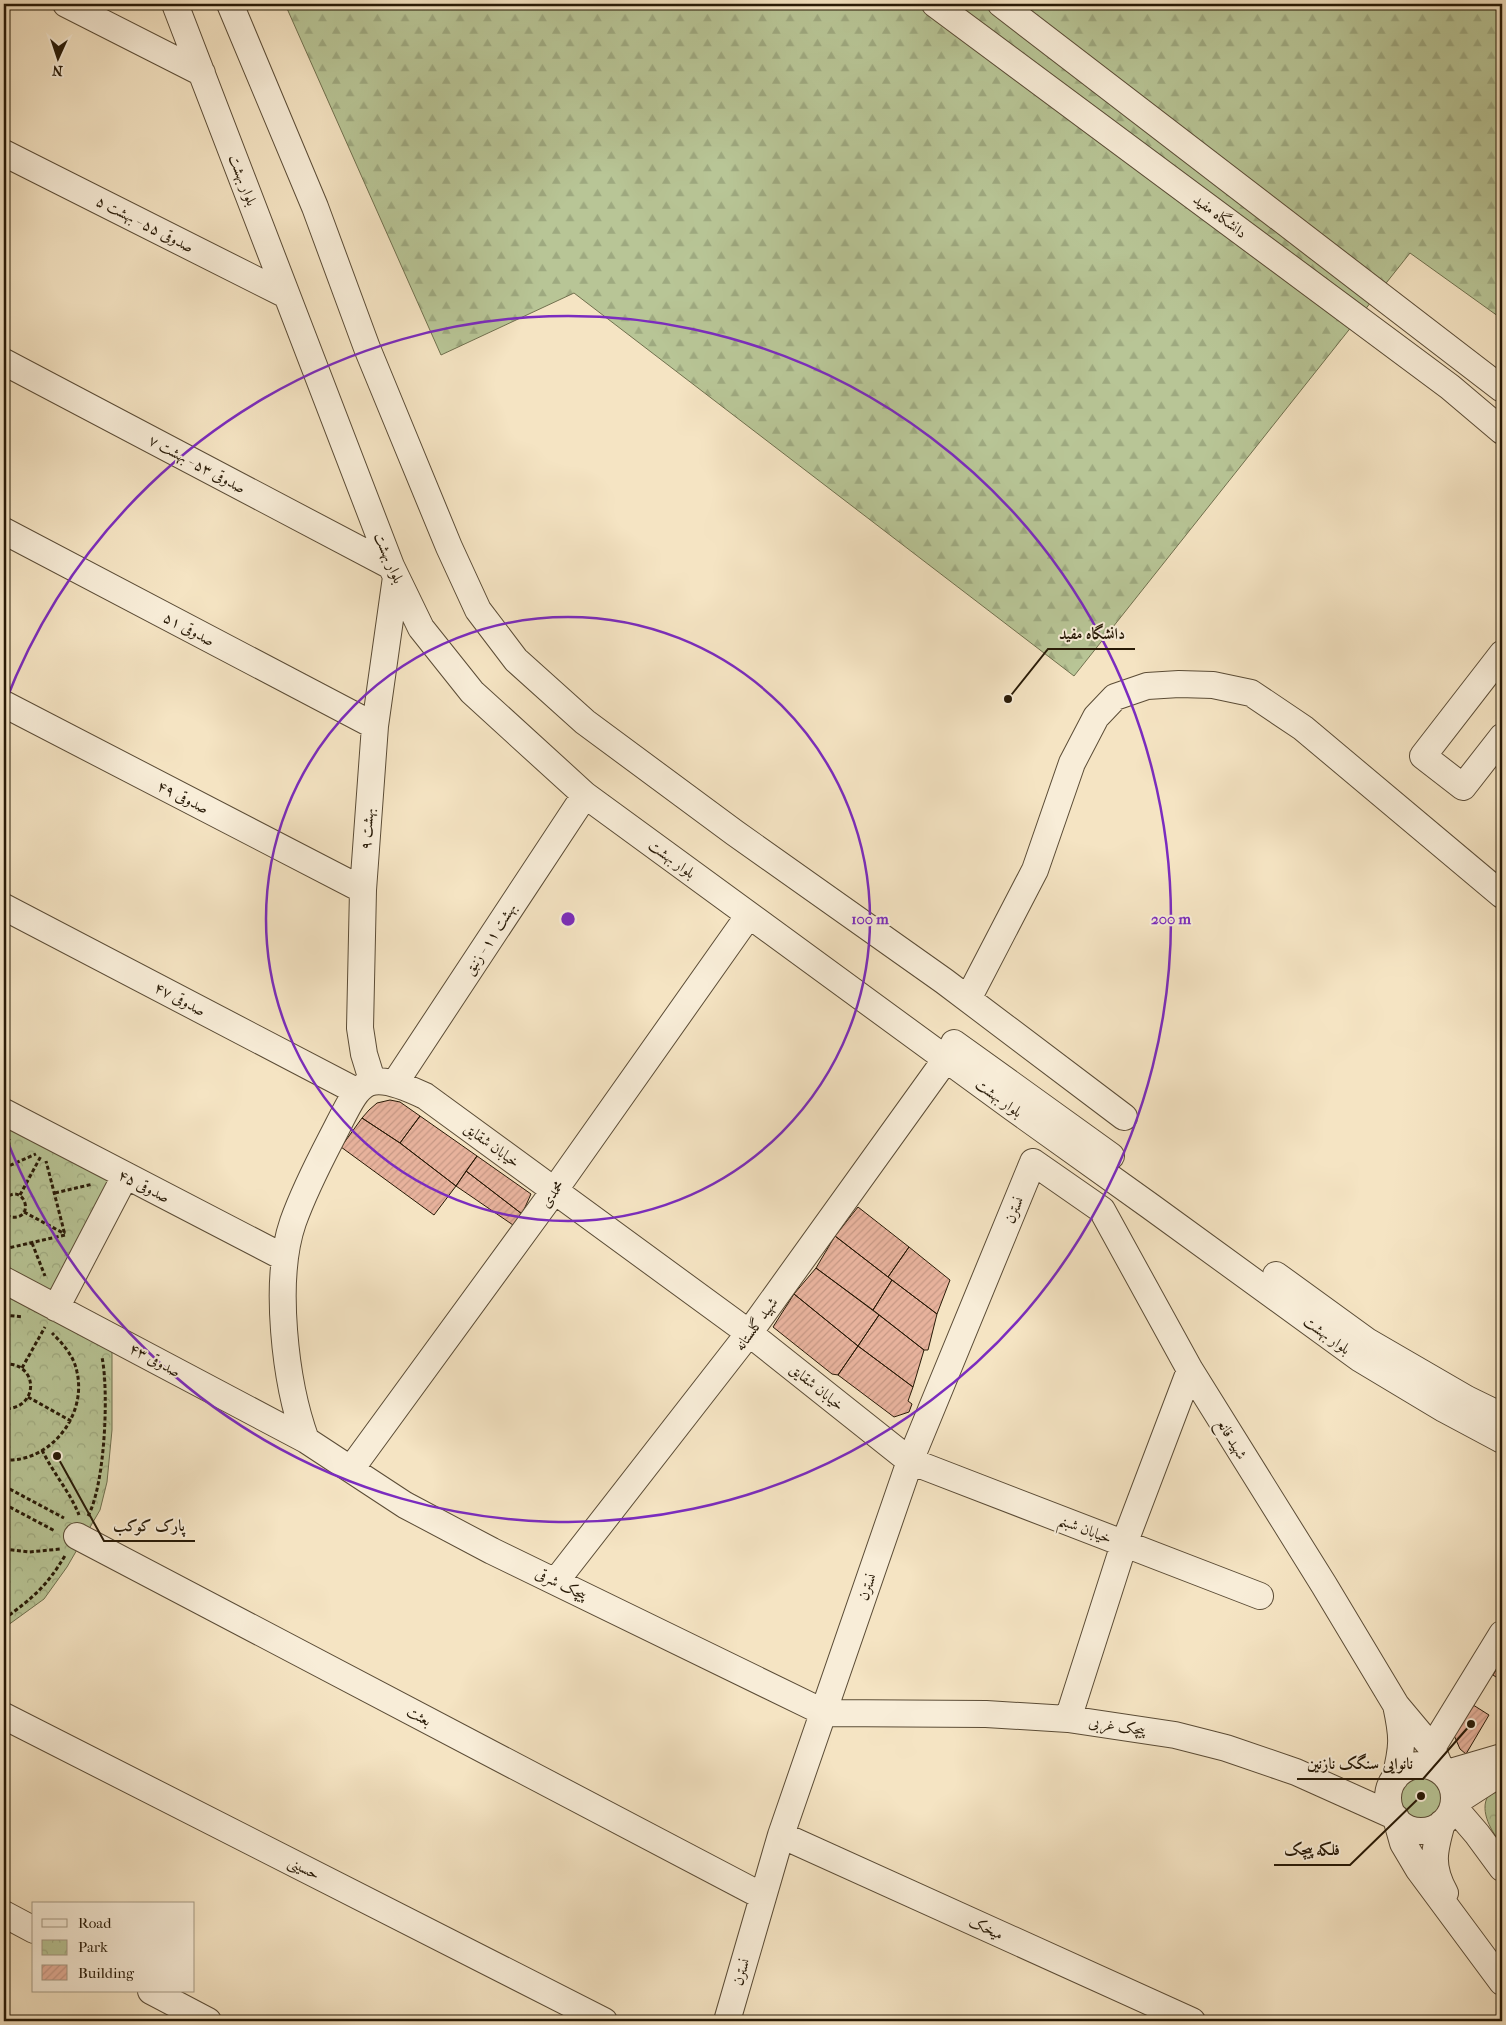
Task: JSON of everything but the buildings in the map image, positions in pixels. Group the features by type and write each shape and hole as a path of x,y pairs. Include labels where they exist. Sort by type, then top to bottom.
{"street":[{"path":"66,4 202,73"},
{"name":"بلوار بهشت","path":"174,4 393,572 420,628 472,692 585,795 1012,1108 1359,1358 1444,1409 1502,1440"},
{"name":"بلوار بهشت","path":"190,4 405,562 435,620 479,676 534,731 588,777 1367,1341 1467,1399 1502,1416"},
{"path":"230,4 315,207 367,348 449,548 478,610 516,660 585,722 735,833 968,999 1124,1117"},
{"name":"دانشگاه مفید","path":"935,4 1450,387 1502,431"},
{"path":"1001,4 1502,389"},
{"name":"صدوقی ۵۵ - بهشت ۵","path":"4,153 286,295"},
{"name":"صدوقی ۵۳ - بهشت ۷","path":"4,362 393,572"},
{"name":"صدوقی ۵۱","path":"4,531 375,726"},
{"name":"بهشت ۹","path":"374,1085 364,1054 360,1028 363,890 375,726 393,572"},
{"path":"1502,654 1423,756 1462,787 1502,737"},
{"path":"968,999 1035,870 1072,763 1096,717 1115,697 1147,686 1212,685 1251,693 1303,728 1502,895"},
{"name":"صدوقی ۴۹","path":"4,704 363,890"},
{"name":"بهشت ۱۱ - زنبق","path":"374,1085 585,795"},
{"name":"صدوقی ۴۷","path":"4,907 374,1085"},
{"name":"محمدی","path":"351,1469 554,1191 749,915"},
{"name":"شهید گلستانه","path":"556,1581 750,1333 946,1059"},
{"path":"306,1440 297,1416 289,1364 285,1329 285,1258 292,1224 304,1193 374,1085"},
{"name":"خیابان شقایق","path":"374,1085 425,1096 750,1333 910,1461"},
{"path":"1012,1108 1033,1162 1102,1210 1150,1206"},
{"name":"صدوقی ۴۵","path":"4,1112 285,1258"},
{"name":"نسترن","path":"727,2021 780,1835 825,1712 910,1461 1033,1162"},
{"path":"46,1320 88,1247 125,1176"},
{"name":"شهید قانع","path":"1102,1210 1190,1370 1324,1585 1396,1705"},
{"name":"صدوقی ۴۳","path":"4,1280 46,1320 306,1440"},
{"path":"1068,1719 1124,1544 1190,1370"},
{"name":"پیچک شرقی","path":"306,1440 405,1505 492,1551 825,1712"},
{"name":"خیابان شبنم","path":"910,1461 1260,1596"},
{"name":"بعثت","path":"76,1534 762,1896"},
{"path":"1432,1748 1502,1634"},
{"path":"1396,1705 1432,1748 1452,1788 1450,1811 1434,1851 1434,1866 1439,1882 1473,1941"},
{"path":"1396,1705 1402,1730 1402,1748 1393,1802 1403,1843 1419,1870 1502,1982"},
{"name":"پیچک غربی","path":"825,1712 986,1714 1068,1719 1175,1735 1226,1748 1296,1772 1358,1799 1393,1802"},
{"name":"حسینی","path":"4,1716 604,2021"},
{"path":"1393,1802 1408,1768 1423,1765 1433,1767 1443,1773 1502,1757"},
{"path":"1393,1802 1406,1827 1422,1831 1433,1829 1450,1811 1502,1772"},
{"path":"1450,1811 1478,1834 1502,1868"},
{"name":"میخک","path":"780,1835 1192,2021"},
{"path":"4,1914 32,1929"},
{"path":"153,1992 208,2021"}],"path":[{"path":"4,1168 44,1150"},
{"path":"20,1195 44,1150"},
{"path":"44,1150 65,1234"},
{"path":"4,1200 12,1194 20,1195 25,1201 24,1212 18,1217 8,1216 4,1212"},
{"path":"24,1212 88,1247"},
{"path":"4,1223 8,1216"},
{"path":"4,1249 65,1234"},
{"path":"4,1315 26,1318"},
{"path":"22,1368 46,1320"},
{"path":"4,1460 12,1461 35,1455 56,1441 71,1421 78,1396 77,1371 67,1348 49,1330 46,1320"},
{"path":"4,1550 29,1552 67,1547 90,1512 98,1483 105,1407 101,1351"},
{"path":"4,1364 10,1363 22,1368 30,1378 28,1397 18,1407 4,1409"},
{"path":"28,1397 71,1421"},
{"path":"4,1618 40,1592 56,1572 82,1521 74,1502 50,1467 42,1450"},
{"path":"4,1486 76,1534"},
{"path":"4,1504 76,1534"}],"green space":[{"path":"285,4 1502,4 1502,319 1410,253 1074,676 574,293 441,355"},
{"path":"4,1125 120,1178 54,1303 4,1277"},
{"path":"4,1291 112,1348 112,1430 107,1482 100,1510 67,1567 44,1599 4,1628"},
{"path":"1421,1775 1434,1779 1440,1785 1444,1798 1440,1811 1434,1817 1421,1821 1408,1817 1402,1811 1398,1798 1402,1785 1408,1779"},
{"path":"1502,1782 1502,1844 1491,1828 1485,1808 1488,1796"}],"place":[{"name":"دانشگاه مفید","path":"1008,699"},
{"name":"پارک کوکب","path":"57,1456"},
{"name":"نانوایی سنگک نازنین","path":"1471,1724"},
{"name":"فلکه پیچک","path":"1421,1796"}]}
